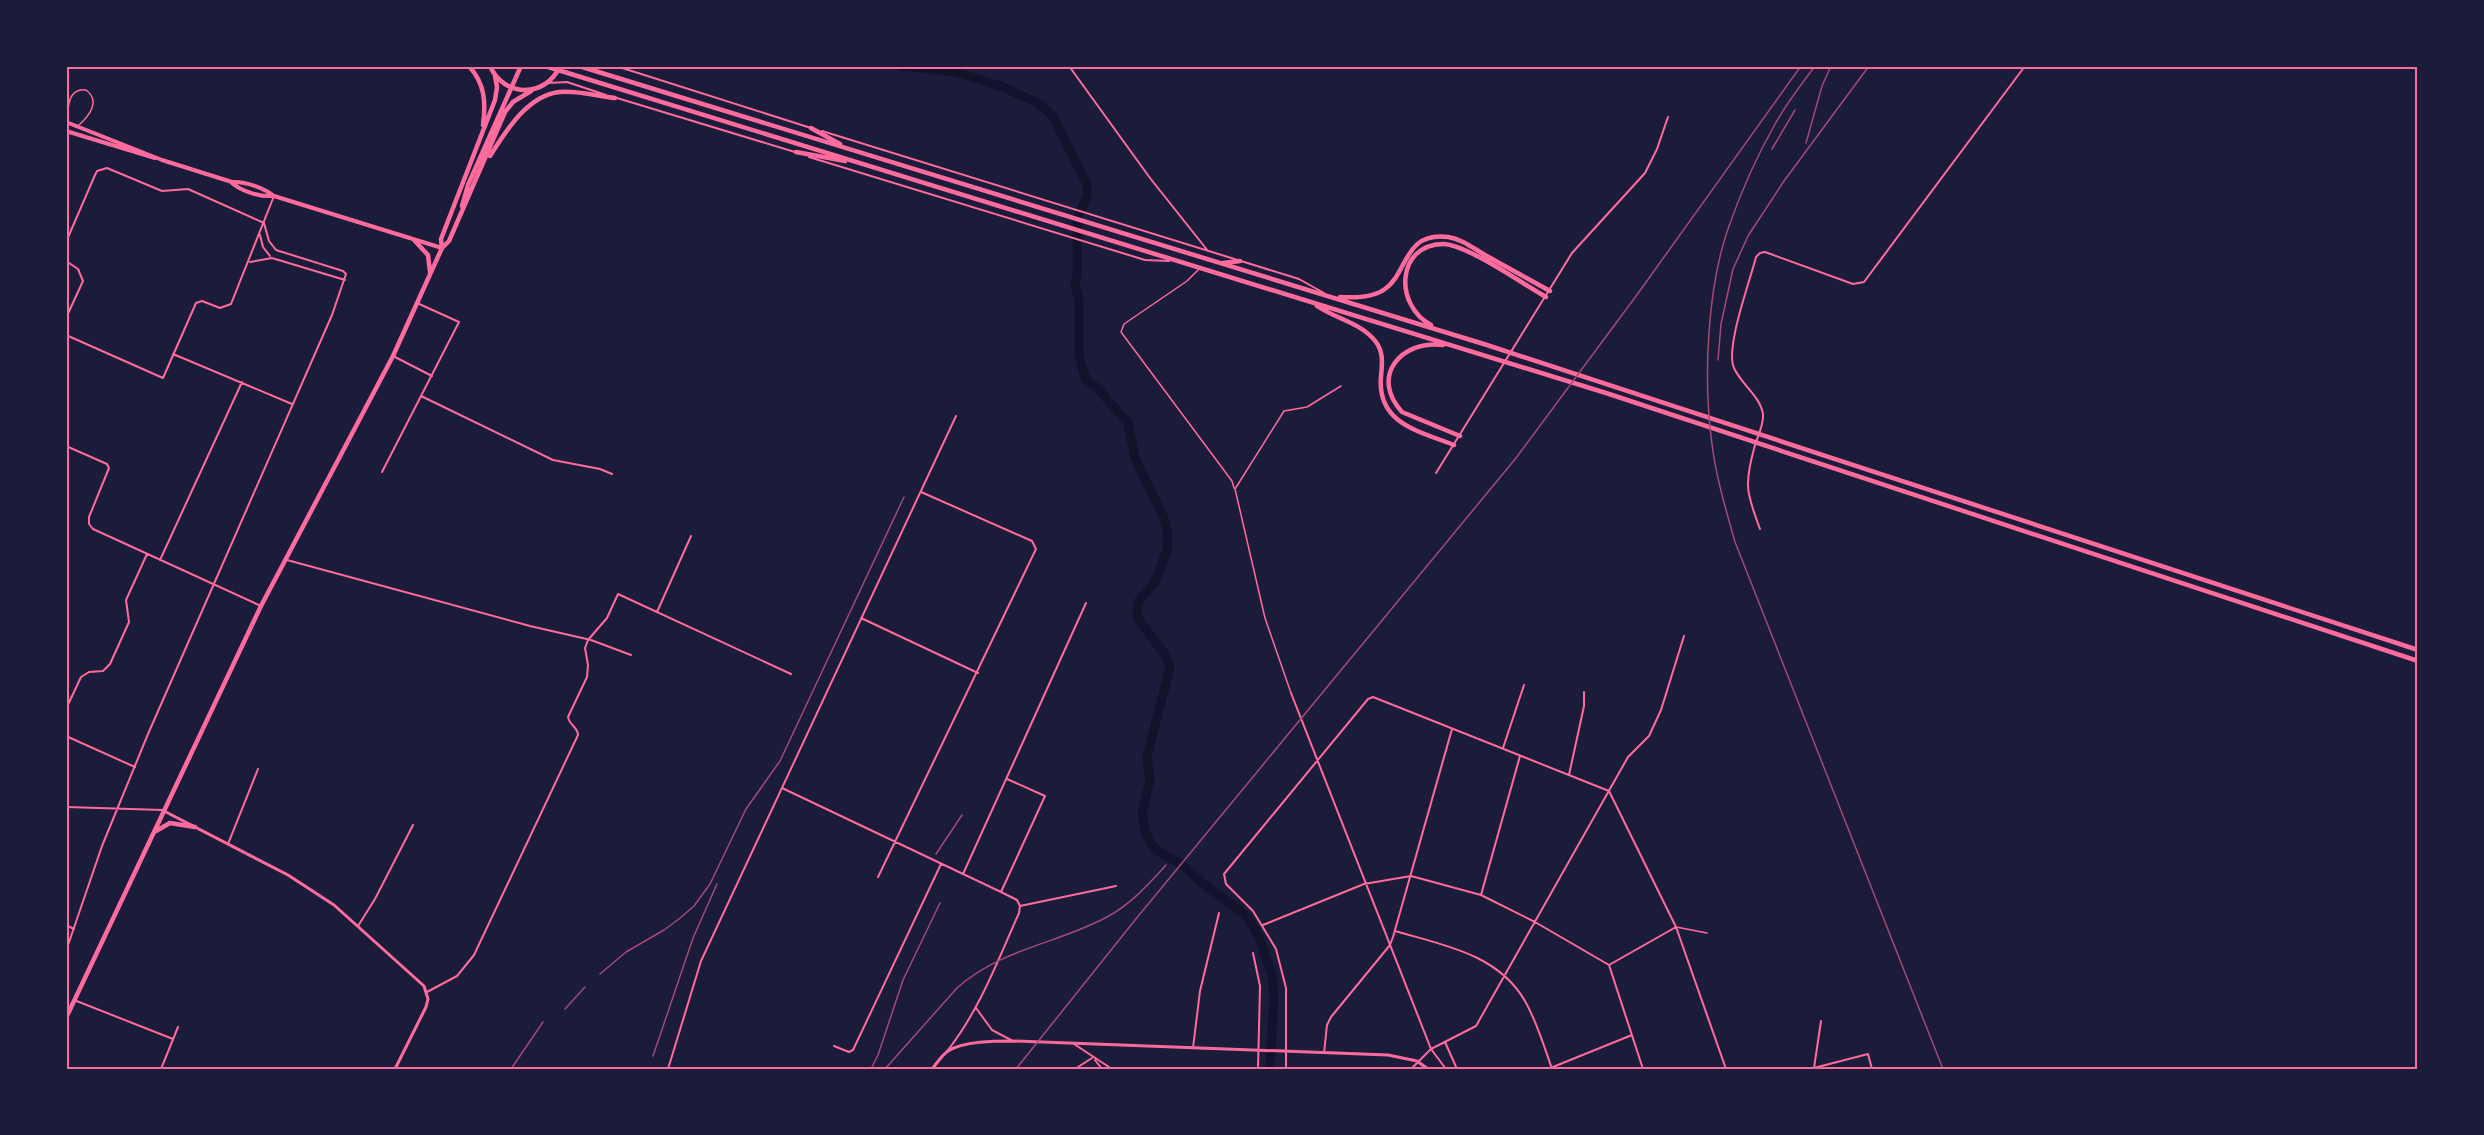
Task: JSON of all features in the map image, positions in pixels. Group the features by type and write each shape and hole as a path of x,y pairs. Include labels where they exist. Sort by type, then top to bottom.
{"main road":[{"path":"469,66 480,81 485,99 482,132"},
{"path":"442,248 441,239 497,92 495,76 490,66"},
{"path":"459,217 468,185 521,66"},
{"path":"544,66 1606,393 2418,661"},
{"path":"66,1018 261,606 393,356 442,248 449,241 505,112 513,102 548,83 560,66"},
{"path":"579,66 1487,345 2418,650"},
{"path":"495,76 509,87 531,91"},
{"path":"483,165 511,125 542,97 560,92 615,98"},
{"path":"66,122 162,160"},
{"path":"811,128 856,152"},
{"path":"67,133 232,182 237,188 266,197 274,196 442,248"},
{"path":"796,153 874,167"},
{"path":"454,206 468,185"},
{"path":"1329,295 1369,296 1384,290 1392,282 1405,258 1415,246 1441,237 1460,240 1550,291"},
{"path":"415,241 428,255 430,276"},
{"path":"1461,337 1428,324 1419,317 1407,298 1405,284 1407,271 1414,258 1426,248 1442,244 1462,249 1546,297"},
{"path":"1220,263 1240,261"},
{"path":"1313,303 1360,328 1377,343 1383,363 1382,397 1392,416 1409,427 1454,445"},
{"path":"1457,347 1429,344 1410,348 1396,360 1389,381 1395,404 1402,412 1460,436"},
{"path":"150,838 159,828 167,824 195,827"}],"street":[{"path":"619,66 1310,283 1329,295"},
{"path":"1069,66 1150,178 1208,251"},
{"path":"1760,529 1749,502 1746,483 1763,415 1756,399 1739,377 1731,358 1733,342 1756,257 1765,252 1853,284 1864,282 2025,66"},
{"path":"548,83 567,82 1145,260 1176,260"},
{"path":"1436,473 1572,253 1645,173 1657,149 1668,117"},
{"path":"66,122 67,133 78,126"},
{"path":"66,242 97,171 107,168 162,191 188,189 264,223"},
{"path":"66,335 163,378 196,303 202,301 220,308 228,307 233,301 274,196"},
{"path":"66,951 102,846 345,280 346,274 343,271 276,249 269,241 264,223"},
{"path":"260,235 263,247 272,258"},
{"path":"250,262 272,258 345,280"},
{"path":"66,261 78,269 82,281 66,318"},
{"path":"382,472 459,322 417,303"},
{"path":"173,354 292,404"},
{"path":"393,356 432,376"},
{"path":"160,560 242,382"},
{"path":"421,396 553,460 600,469 612,474"},
{"path":"668,1069 701,961 740,882 781,788 956,416"},
{"path":"66,446 107,464 109,468 89,517 90,527 261,606"},
{"path":"878,877 1036,549 1035,543 921,492"},
{"path":"657,612 691,536"},
{"path":"66,709 81,676 90,672 103,671 110,664 129,622 126,600 147,554"},
{"path":"286,560 588,640 631,655"},
{"path":"427,992 447,983 461,973 474,955 578,735 577,729 569,722 568,717 587,677 588,665 585,648 588,640 607,618 618,594 791,674"},
{"path":"963,874 1086,603"},
{"path":"861,618 978,673"},
{"path":"1411,1069 1431,1049 1476,1026 1628,757 1649,736 1661,710 1684,636"},
{"path":"1503,749 1524,685"},
{"path":"1569,775 1584,706 1584,692"},
{"path":"1291,693 1364,884 1431,1049 1446,1069"},
{"path":"1286,1069 1286,988 1276,949 1263,925 1246,903 1226,884 1225,872 1370,697 1609,792 1676,927 1726,1069"},
{"path":"1324,1053 1327,1024 1331,1017 1390,945 1452,729"},
{"path":"66,736 135,767"},
{"path":"1481,895 1520,756"},
{"path":"228,844 258,769"},
{"path":"1001,892 1045,796 1007,779"},
{"path":"781,788 1017,900 1020,906 1019,913 966,1028 932,1069"},
{"path":"66,807 163,810 297,881 334,905 424,986 427,992 426,1007 395,1069"},
{"path":"358,926 375,899 413,825"},
{"path":"834,1046 849,1052 853,1050 941,864"},
{"path":"1263,925 1364,884 1411,876 1481,895 1535,921 1609,965 1643,1069"},
{"path":"1020,906 1116,886"},
{"path":"1193,1048 1200,991 1219,913"},
{"path":"66,925 75,929"},
{"path":"1609,965 1676,927"},
{"path":"1395,931 1468,953 1491,965 1504,976 1523,998 1531,1013 1551,1069 1632,1035"},
{"path":"1253,953 1260,986 1258,1069"},
{"path":"75,1000 173,1039"},
{"path":"976,1008 992,1030 1013,1041"},
{"path":"1821,1021 1812,1069 1868,1053 1872,1069"},
{"path":"161,1069 178,1027"},
{"path":"947,1052 957,1047 991,1041 1072,1042 1388,1055 1417,1061 1428,1069"},
{"path":"1072,1042 1112,1069"},
{"path":"1445,1042 1457,1069"},
{"path":"1075,1069 1093,1058"},
{"path":"1093,1058 1102,1069"}],"lane":[{"path":"66,122 72,95 77,91 86,90 93,97 93,106 78,126"},
{"path":"1199,268 1187,281 1124,324 1121,332 1232,481 1265,618 1291,693"},
{"path":"1235,489 1284,411 1306,407 1341,386"},
{"path":"1676,927 1707,933"}],"waterway":[{"path":"901,66 956,72 1000,86 1036,102 1052,115 1087,184 1087,196 1077,220 1075,284 1079,300 1079,355 1085,378 1100,391 1128,423 1135,458 1164,518 1168,536 1167,550 1156,580 1138,602 1137,611 1139,620 1166,656 1170,667 1147,757 1150,780 1142,813 1145,830 1150,843 1158,851 1185,867 1203,884 1243,913 1252,924 1272,976 1274,996 1270,1069"}],"railway":[{"path":"1016,1069 1135,920 1516,458 1639,292 1801,66"},
{"path":"1815,66 1783,110 1761,150 1729,226 1722,250 1709,334 1708,392 1712,444 1735,542 1943,1069"},
{"path":"1806,143 1822,86 1831,66"},
{"path":"1718,360 1721,324 1733,269 1748,236 1784,181 1869,66"},
{"path":"1772,149 1795,110"},
{"path":"600,974 626,952 679,919 694,906 710,884 746,809 780,761 904,497"},
{"path":"936,854 962,815"},
{"path":"885,1069 957,988 974,975 1011,955 1069,934 1116,912 1146,887 1166,865"},
{"path":"653,1056 693,938 717,884"},
{"path":"871,1069 878,1055 903,980 940,903"},
{"path":"565,1009 585,987"},
{"path":"511,1069 543,1022"}]}
